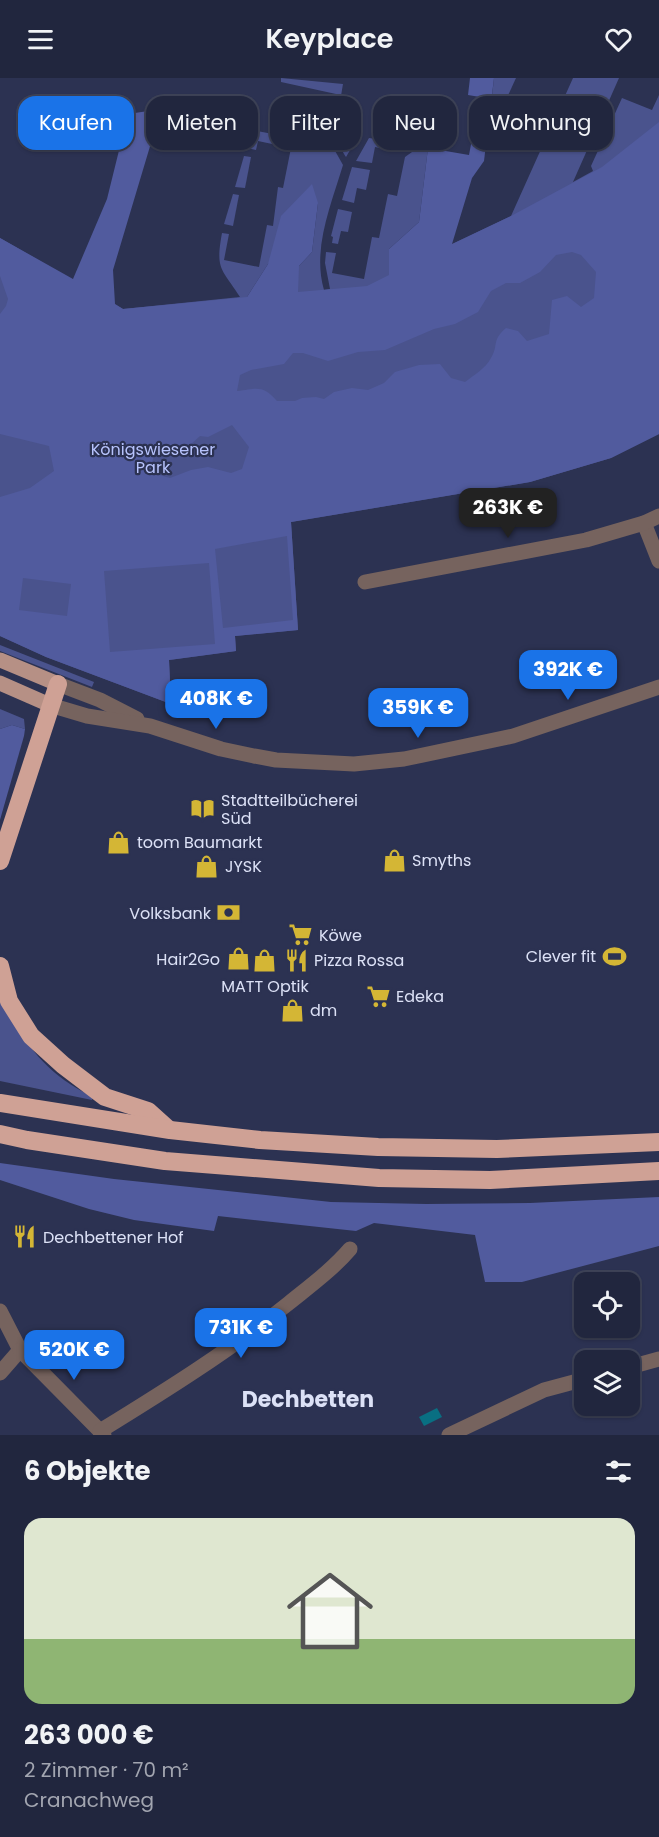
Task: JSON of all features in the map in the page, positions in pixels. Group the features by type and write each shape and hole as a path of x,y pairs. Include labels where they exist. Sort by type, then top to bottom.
{"highway":[{"path":"0,861 58,684"},
{"path":"0,966 9,1001 31,1036 63,1065 105,1097 148,1111 170,1130"},
{"path":"0,1102 170,1130 260,1140 378,1147 497,1149 659,1142"},
{"path":"0,1134 165,1161 379,1178 490,1180 659,1171"},
{"path":"0,1147 27,1140"}],"main road":[{"path":"0,660 58,684"},
{"path":"0,683 50,705"}],"street":[{"path":"365,582 586,540 644,523 659,516"},
{"path":"644,523 659,561"},
{"path":"58,684 100,700 150,726"},
{"path":"50,705 87,716 150,726 221,749 276,760 354,764 381,762 513,736 659,687"},
{"path":"0,1311 20,1350 102,1433 202,1367 260,1325 336,1265 350,1249"},
{"path":"0,1373 20,1350"},
{"path":"640,1364 659,1359"},
{"path":"449,1435 544,1390 574,1382"}],"green space":[{"name":"Königswiesener Park","path":"281,78 343,84 341,96 336,96 336,94 281,82"},
{"name":"Königswiesener Park","path":"470,78 494,78 492,96 468,95"},
{"path":"494,78 516,78 508,96 492,96"},
{"name":"Königswiesener Park","path":"573,78 619,78 611,96 565,96"},
{"name":"Königswiesener Park","path":"659,95 659,434 611,458 530,482 291,522 298,630 235,636 236,651 169,660 171,704 46,657 0,636 0,238 123,309 240,297 220,262 222,233 229,234 224,260 259,267 267,225 273,226 278,187 283,188 291,150 335,150 343,165 324,227 320,259 324,290 330,289 325,263 326,252 336,253 332,273 364,279 372,237 379,238 388,194 397,196 405,157 415,150 428,150 419,222 389,249 390,274 511,216 541,150 587,150 573,182 593,171 591,166 598,150 613,150 613,118 622,98 652,110","holes":["318,203 312,252 299,266 247,297 268,264"]},
{"name":"Königswiesener Park","path":"146,111 146,150 149,150 113,270 115,304 123,309 247,297 268,264 281,216 312,184 318,203 312,252 299,266 298,292 367,286 389,275 389,249 419,222 428,150 469,155 470,150 485,150 484,161 472,178 452,244 511,216 602,167 659,122 659,434 611,458 530,482 291,522 298,630 235,636 236,651 169,660 171,704 46,657 0,636 0,497 30,488 54,471 49,446 0,434 0,314 8,299 0,276 0,238 73,279 107,199 119,150 134,150 134,113","holes":["572,252 581,255 596,272 594,298 581,307 567,296 552,300 549,334 527,341 518,331 506,328 498,336 489,362 465,382 451,378 440,364 419,365 395,372 384,383 368,390 352,388 334,392 324,399 316,397 295,401 277,401 263,390 237,391 240,375 251,370 284,364 293,353 303,353 328,361 358,352 385,350 434,329 455,324 478,312 491,291 506,283 520,283 540,272 556,255","232,425 249,447 242,469 231,473 208,467 191,470 170,478 152,473 154,457 162,448 174,445 189,446 200,436 208,437","287,536 293,620 223,628 215,549","209,563 215,644 110,652 104,571","23,578 71,584 67,616 19,610"]},
{"name":"Königswiesener Park","path":"258,131 270,133 270,144 258,141"},
{"path":"369,138 373,139 374,150 372,163 356,161"},
{"path":"342,150 350,150 346,157"},
{"path":"244,156 251,157 245,188 235,187"},
{"path":"352,167 370,170 366,190 357,188 354,203 342,200"},
{"path":"233,194 239,195 233,226 224,224"},
{"path":"338,209 352,212 348,232 341,231 338,244 332,243 333,237 331,236"},
{"path":"0,645 94,682 92,687 0,651"},
{"path":"0,709 24,719 25,729 12,725 0,729"},
{"path":"12,725 25,729 0,820 0,729"},
{"path":"0,995 18,1028 37,1055 60,1077 93,1097 92,1100 0,1081"},
{"path":"0,1163 114,1179 331,1202 530,1203 659,1197 659,1246 522,1282 485,1282 475,1235 374,1223 356,1231 218,1216 214,1231 134,1220 89,1209 0,1180"}],"shaded area":[{"path":"437,1408 442,1417 424,1426 419,1417"}],"place":[{"name":"Stadtteilbücherei Süd","path":"203,809"},
{"name":"toom Baumarkt","path":"119,842"},
{"name":"Smyths","path":"394,860"},
{"name":"JYSK","path":"207,866"},
{"name":"Volksbank","path":"229,913"},
{"name":"Köwe","path":"301,935"},
{"name":"Clever fit","path":"614,956"},
{"name":"Hair2Go","path":"238,959"},
{"name":"Pizza Rossa","path":"296,960"},
{"name":"MATT Optik","path":"265,961"},
{"name":"Edeka","path":"378,996"},
{"name":"dm","path":"292,1010"},
{"name":"Dechbettener Hof","path":"25,1237"}],"district":[{"name":"Dechbetten","path":"308,1399"}]}
